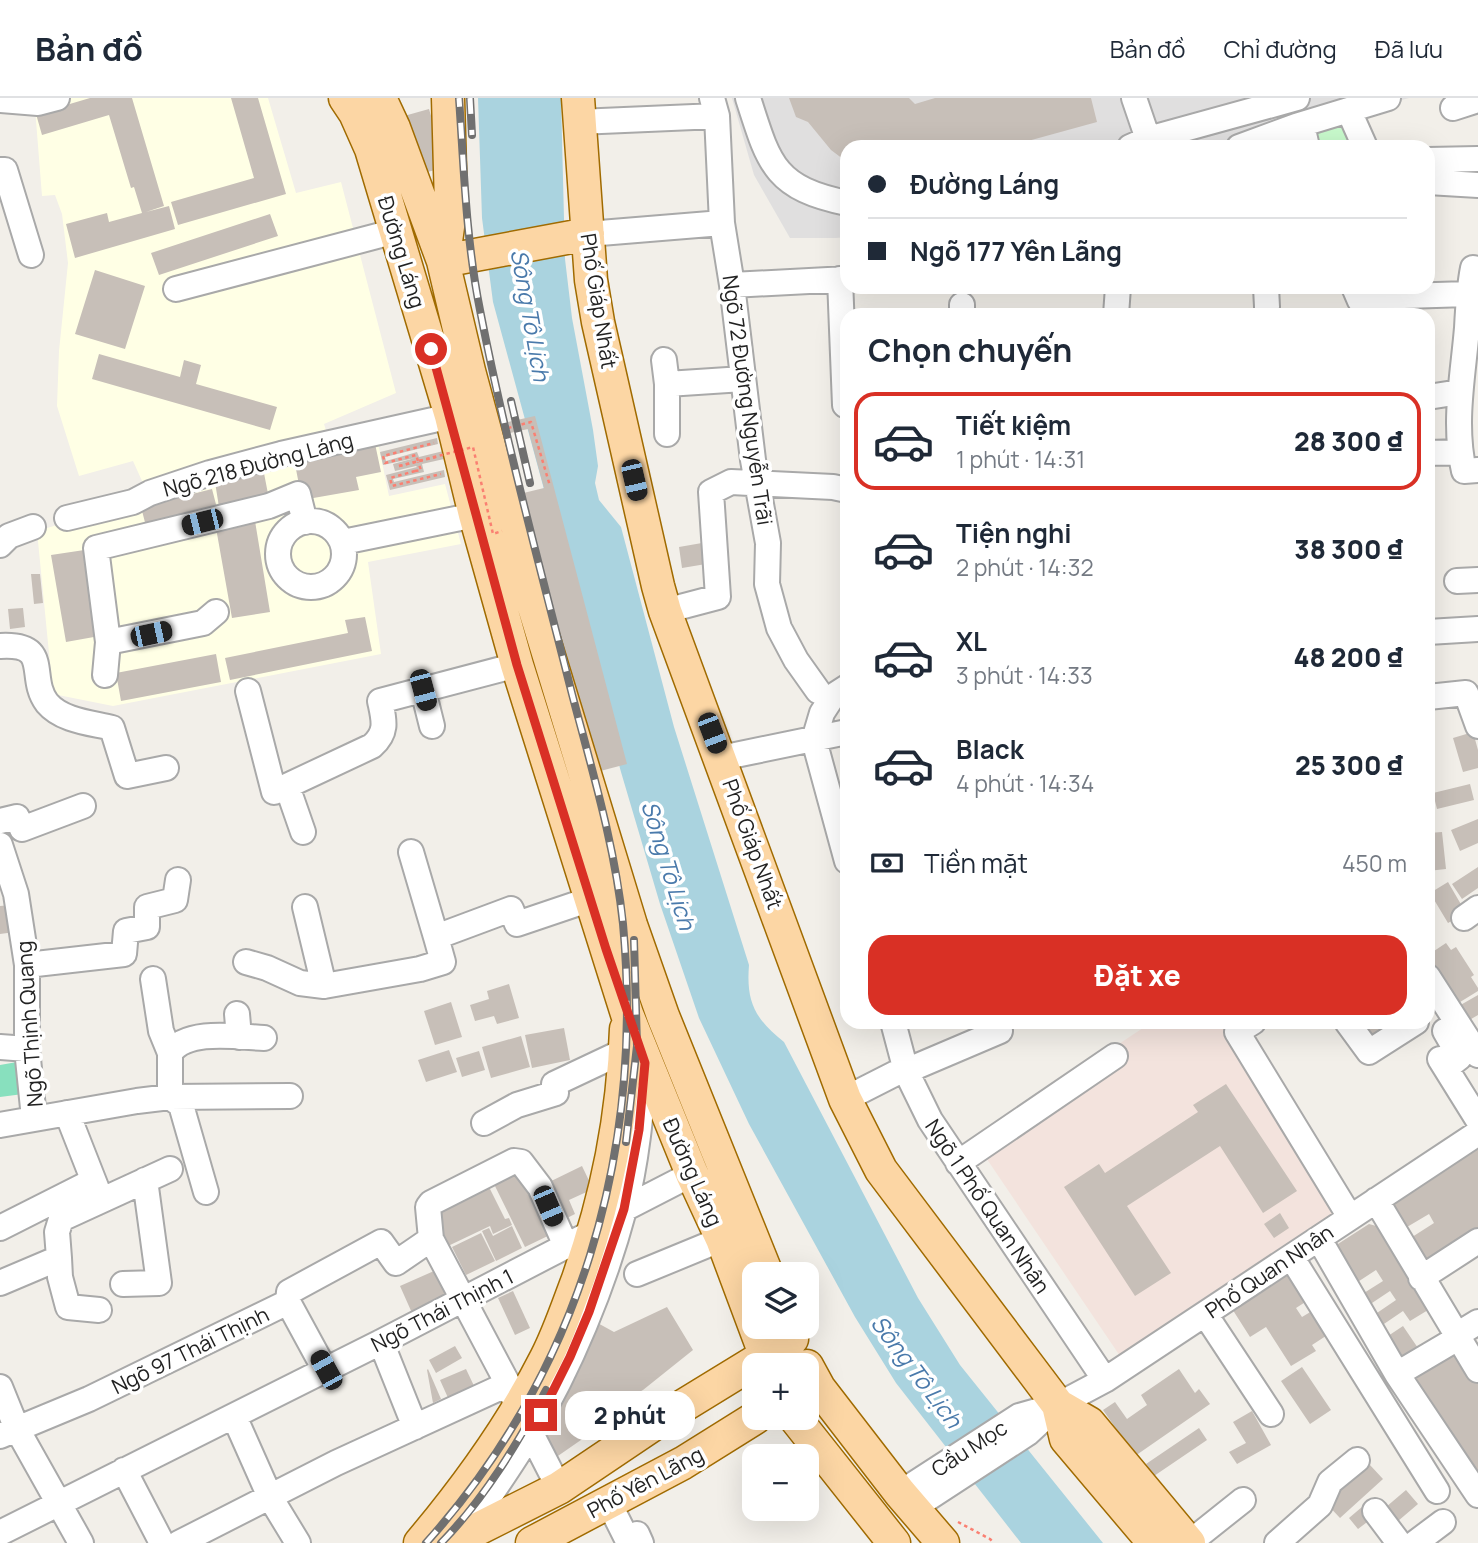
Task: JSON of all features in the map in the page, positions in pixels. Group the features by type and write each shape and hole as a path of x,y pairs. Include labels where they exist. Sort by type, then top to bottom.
{"main road":[{"name":"Đường Láng","path":"345,98 363,128 396,231 444,429 475,515 505,564 663,1016 762,1262"},
{"name":"Đường Láng","path":"380,98 394,128 443,261 469,371 505,564 517,665 627,1014 636,1056 722,1239 764,1353"},
{"path":"448,98 451,205 443,261 578,235"},
{"name":"Phố Giáp Nhất","path":"578,110 578,235 665,611 845,1099 881,1170 1058,1405"},
{"path":"420,1543 454,1501 519,1408 547,1356 595,1231 610,1174 623,1090 636,1056"},
{"name":"Phố Yên Lãng","path":"457,1540 559,1488 660,1420 742,1374"},
{"path":"819,1380 949,1532"},
{"path":"1058,1405 1066,1439 1154,1543"},
{"path":"1058,1405 1089,1423 1189,1543"},
{"name":"Phố Yên Lãng","path":"532,1543 683,1463 742,1426"},
{"path":"805,1430 894,1543"}],"street":[{"path":"748,98 769,158 788,182 813,196 840,202"},
{"path":"1134,98 1139,140"},
{"path":"1150,140 1297,98"},
{"path":"1280,140 1304,136 1349,111 1388,98"},
{"path":"0,100 44,100"},
{"path":"1453,108 1478,100"},
{"path":"578,110 715,107"},
{"name":"Ngõ 72 Đường Nguyễn Trãi","path":"715,107 722,223 757,484 768,542 767,584 779,628 796,660 818,691"},
{"path":"1349,111 1362,140"},
{"path":"1435,160 1478,159"},
{"path":"0,170 5,170 31,255"},
{"path":"1435,182 1478,185"},
{"path":"578,235 722,223"},
{"path":"176,289 396,231"},
{"path":"1478,269 1473,268 1468,294 1460,393 1460,452 1464,471 1478,470"},
{"path":"732,285 840,279"},
{"path":"1359,301 1404,296 1468,294"},
{"path":"667,434 666,372 743,379"},
{"path":"1435,396 1460,393"},
{"name":"Ngõ 218 Đường Láng","path":"67,518 133,502 150,492 281,454 444,429"},
{"path":"1435,453 1460,452"},
{"path":"665,611 718,597 711,492 731,482 840,488"},
{"path":"105,676 108,642 96,548 269,506 298,494 305,522"},
{"path":"343,542 475,515"},
{"path":"316,521 328,525 337,532 343,542 344,564 332,581 311,588 291,581 283,573 278,552 286,532 295,525 316,521"},
{"path":"0,545 9,536 33,527"},
{"path":"108,642 203,623 216,612"},
{"path":"1435,632 1478,629"},
{"path":"0,646 22,647 36,659 48,705 79,721 112,728 127,776 166,768"},
{"path":"248,691 274,792 372,746 380,739 385,726 380,701 517,665"},
{"path":"423,690 432,726"},
{"path":"840,692 833,696 822,713 814,740 840,822"},
{"path":"1435,696 1466,693 1478,726"},
{"path":"721,758 840,734"},
{"path":"287,786 303,832"},
{"path":"0,821 17,817 22,829 83,806"},
{"name":"Ngõ Thịnh Quang","path":"0,845 8,897 27,965 27,1049 34,1118 170,1097 290,1096"},
{"path":"246,962 267,968 300,984 324,986 420,969 443,962 411,852"},
{"path":"27,965 124,954 126,931 147,927 147,907 175,900 178,880"},
{"path":"436,937 510,909 517,924 591,899"},
{"path":"305,907 324,986"},
{"path":"153,979 161,1031 170,1053 170,1097 181,1105 206,1192"},
{"path":"1435,988 1478,1055"},
{"path":"170,1053 173,1048 199,1037 238,1025 264,1038"},
{"path":"1435,1025 1460,1058 1443,1063 1478,1120"},
{"name":"Ngõ 1 Phố Quan Nhân","path":"894,1029 906,1070 918,1098 958,1163 1105,1380"},
{"path":"845,1099 999,1029"},
{"path":"1242,1029 1237,1032 1350,1217"},
{"path":"1352,1029 1369,1052 1403,1029"},
{"path":"0,1047 27,1049"},
{"path":"179,1543 336,1463 415,1427 519,1408 556,1387 584,1324 624,1209 639,1130 636,1056 554,1084 556,1093 517,1105 484,1123"},
{"path":"958,1163 1115,1056"},
{"path":"67,1112 97,1191"},
{"path":"0,1125 34,1118"},
{"name":"Phố Quan Nhân","path":"1024,1425 1105,1380 1478,1133"},
{"path":"559,1488 431,1239 426,1211 431,1203 517,1161 526,1166 540,1187 565,1246"},
{"path":"0,1228 97,1191 145,1180 170,1169"},
{"name":"Ngõ Thái Thịnh 1","path":"0,1533 462,1300 595,1231 624,1209 692,1174"},
{"path":"122,1284 159,1283 145,1180"},
{"path":"97,1191 61,1220 57,1232 60,1277 68,1307 99,1310"},
{"path":"1376,1200 1478,1370"},
{"path":"1319,1238 1397,1374 1478,1495"},
{"name":"Ngõ 97 Thái Thịnh","path":"9,1432 89,1399 288,1301 289,1292 381,1242 396,1263 431,1239"},
{"path":"637,1274 722,1239"},
{"path":"1421,1278 1478,1241"},
{"path":"0,1283 58,1258"},
{"path":"1292,1258 1437,1491"},
{"path":"288,1301 326,1370"},
{"path":"1205,1314 1271,1414"},
{"path":"1397,1374 1478,1322"},
{"path":"381,1342 415,1427"},
{"path":"0,1387 9,1432 60,1503 81,1543"},
{"path":"457,1540 519,1408"},
{"path":"234,1416 270,1497 298,1543"},
{"name":"Cầu Mọc","path":"916,1495 1024,1425"},
{"path":"1277,1543 1320,1505 1330,1482 1357,1460"},
{"path":"124,1470 162,1543"},
{"path":"1189,1543 1243,1500"},
{"path":"608,1501 627,1539 637,1534 642,1543"},
{"path":"1375,1511 1397,1541 1443,1522"}],"path":[{"path":"510,428 531,422 550,486"},
{"path":"444,429 383,456 385,463 416,455 421,470 390,478 392,485 444,474"},
{"path":"446,454 398,466 473,447 493,534 502,531"},
{"path":"949,1532 990,1539 994,1543"}],"shaded area":[{"path":"71,98 268,98 296,193 341,182 396,393 324,424 330,443 147,492 133,461 79,476 57,406 59,351 68,263 62,214 55,195 42,196 35,108"},
{"path":"732,98 1409,98 1252,140 840,140 840,238 790,238 754,175"},
{"path":"377,438 389,496 445,484 461,544 368,562 381,654 113,706 53,694 37,531 162,494"},
{"path":"1141,1029 1242,1029 1354,1207 1120,1356 974,1140"}],"green space":[{"path":"1346,118 1356,140 1310,140 1310,132"},
{"path":"17,1062 23,1094 0,1097 0,1065"}],"water":[{"name":"Sông Tô Lịch","path":"478,98 561,98 565,259 572,318 598,466 595,483 599,500 621,527 674,727 749,965 749,989 754,1009 784,1042 918,1298 960,1365 1103,1543 1021,1543 896,1383 855,1317 749,1124 699,1018 660,904 621,772 493,302 482,218"}],"building":[{"path":"90,98 132,98 164,206 146,212 169,206 175,229 75,258 66,224 107,213 109,222 142,213 134,187 131,188 109,115 42,135 36,114"},
{"path":"231,98 258,98 286,194 178,225 171,202 254,178"},
{"path":"789,98 909,98 915,104 935,98 1091,98 1097,122 1031,140 840,140 840,157 808,122 796,117"},
{"path":"429,109 446,167 420,174 404,116"},
{"path":"270,214 278,236 159,275 151,253"},
{"path":"95,270 145,286 125,349 75,334"},
{"path":"99,354 180,377 184,360 201,365 196,384 277,407 270,430 92,379"},
{"path":"535,416 627,764 566,780 504,537 489,541 466,454 422,464 424,472 393,479 394,482 444,470 445,477 390,490 386,475 417,467 395,471 393,464 415,458 383,465 380,452 437,438 438,444 385,457 386,461 417,452 419,457 464,446 494,500 544,488 528,429 510,433 508,422"},
{"path":"374,439 381,472 356,477 359,490 302,500 293,454"},
{"path":"263,468 269,499 219,507 214,476"},
{"path":"212,489 218,512 147,530 141,507"},
{"path":"255,521 270,612 232,618 216,528"},
{"path":"702,543 706,564 682,568 679,547"},
{"path":"91,549 105,635 66,642 51,555"},
{"path":"31,574 40,574 43,603 34,604"},
{"path":"23,608 25,627 10,629 8,609"},
{"path":"365,617 372,651 230,680 225,658 348,633 345,620"},
{"path":"216,654 221,682 121,701 116,673"},
{"path":"1473,732 1478,750 1478,768 1463,772 1453,738"},
{"path":"1470,784 1474,800 1437,809 1435,793"},
{"path":"1478,819 1478,843 1460,851 1451,830"},
{"path":"1435,832 1442,832 1446,869 1435,870"},
{"path":"1478,867 1478,888 1462,899 1452,884"},
{"path":"1448,882 1466,913 1448,923 1435,901 1435,890"},
{"path":"12,905 15,932 0,934 0,906"},
{"path":"1446,943 1451,950 1456,947 1474,975 1471,977 1478,991 1452,1007 1435,981 1435,950"},
{"path":"509,984 519,1018 497,1024 494,1016 475,1021 470,1005 489,999 487,991"},
{"path":"1478,995 1478,1015 1466,1022 1457,1007"},
{"path":"451,1002 462,1037 435,1045 424,1011"},
{"path":"564,1028 570,1060 532,1068 525,1035"},
{"path":"1358,1029 1394,1029 1369,1046"},
{"path":"521,1036 530,1067 491,1078 482,1047"},
{"path":"449,1050 457,1072 426,1082 418,1060"},
{"path":"479,1051 485,1070 462,1077 456,1058"},
{"path":"1226,1084 1297,1191 1263,1213 1220,1146 1127,1206 1171,1273 1135,1296 1064,1187 1099,1164 1105,1173 1198,1112 1193,1105"},
{"path":"1478,1149 1478,1230 1424,1263 1409,1239 1434,1223 1429,1214 1407,1227 1391,1201"},
{"path":"582,1166 593,1189 569,1200 575,1214 559,1222 541,1186"},
{"path":"522,1170 554,1233 525,1247 494,1184"},
{"path":"488,1185 505,1219 509,1218 512,1225 493,1234 490,1226 448,1246 432,1212"},
{"path":"1280,1213 1289,1228 1274,1238 1264,1224"},
{"path":"1369,1224 1380,1227 1433,1307 1410,1321 1403,1311 1381,1326 1374,1315 1396,1300 1390,1291 1363,1309 1356,1298 1383,1281 1376,1270 1350,1287 1327,1251"},
{"path":"512,1226 522,1248 496,1261 482,1231 489,1228 493,1236"},
{"path":"481,1233 495,1261 466,1275 452,1247"},
{"path":"1289,1266 1310,1299 1296,1308 1302,1317 1312,1311 1332,1332 1312,1345 1316,1351 1291,1366 1266,1327 1250,1337 1229,1304"},
{"path":"443,1267 455,1294 412,1313 400,1286"},
{"path":"513,1291 530,1328 515,1335 498,1298"},
{"path":"667,1307 693,1350 643,1390 598,1415 604,1424 555,1458 538,1425 594,1321 614,1332"},
{"path":"1403,1326 1420,1351 1404,1361 1388,1336"},
{"path":"1456,1342 1478,1372 1478,1479 1422,1398 1426,1395 1411,1373"},
{"path":"455,1346 462,1358 436,1373 429,1360"},
{"path":"1302,1367 1331,1410 1310,1424 1281,1381"},
{"path":"466,1369 475,1388 449,1400 440,1380"},
{"path":"1179,1369 1195,1393 1199,1389 1210,1404 1135,1456 1103,1410 1115,1402 1127,1419 1147,1405 1141,1395"},
{"path":"427,1370 441,1399 433,1403"},
{"path":"1252,1411 1271,1445 1237,1464 1229,1452 1246,1443 1233,1422"},
{"path":"1199,1428 1207,1440 1154,1476 1146,1464"},
{"path":"1370,1465 1383,1479 1340,1518 1325,1502"},
{"path":"1406,1490 1418,1504 1391,1527 1379,1513"},
{"path":"1369,1501 1379,1513 1358,1529 1349,1518"}],"railway":[{"path":"426,1543 480,1477 525,1406 562,1332 590,1255 611,1175 623,1093 627,1009 623,924 609,837 523,503 475,284 459,98"},
{"path":"470,98 472,135"},
{"path":"511,401 530,483"},
{"path":"626,1142 637,1046 634,940"},
{"path":"441,1543 499,1471 546,1390"}],"route":[{"path":"431,349 517,665 632,1030 645,1063 639,1130 624,1209 589,1312 541,1415"}]}
